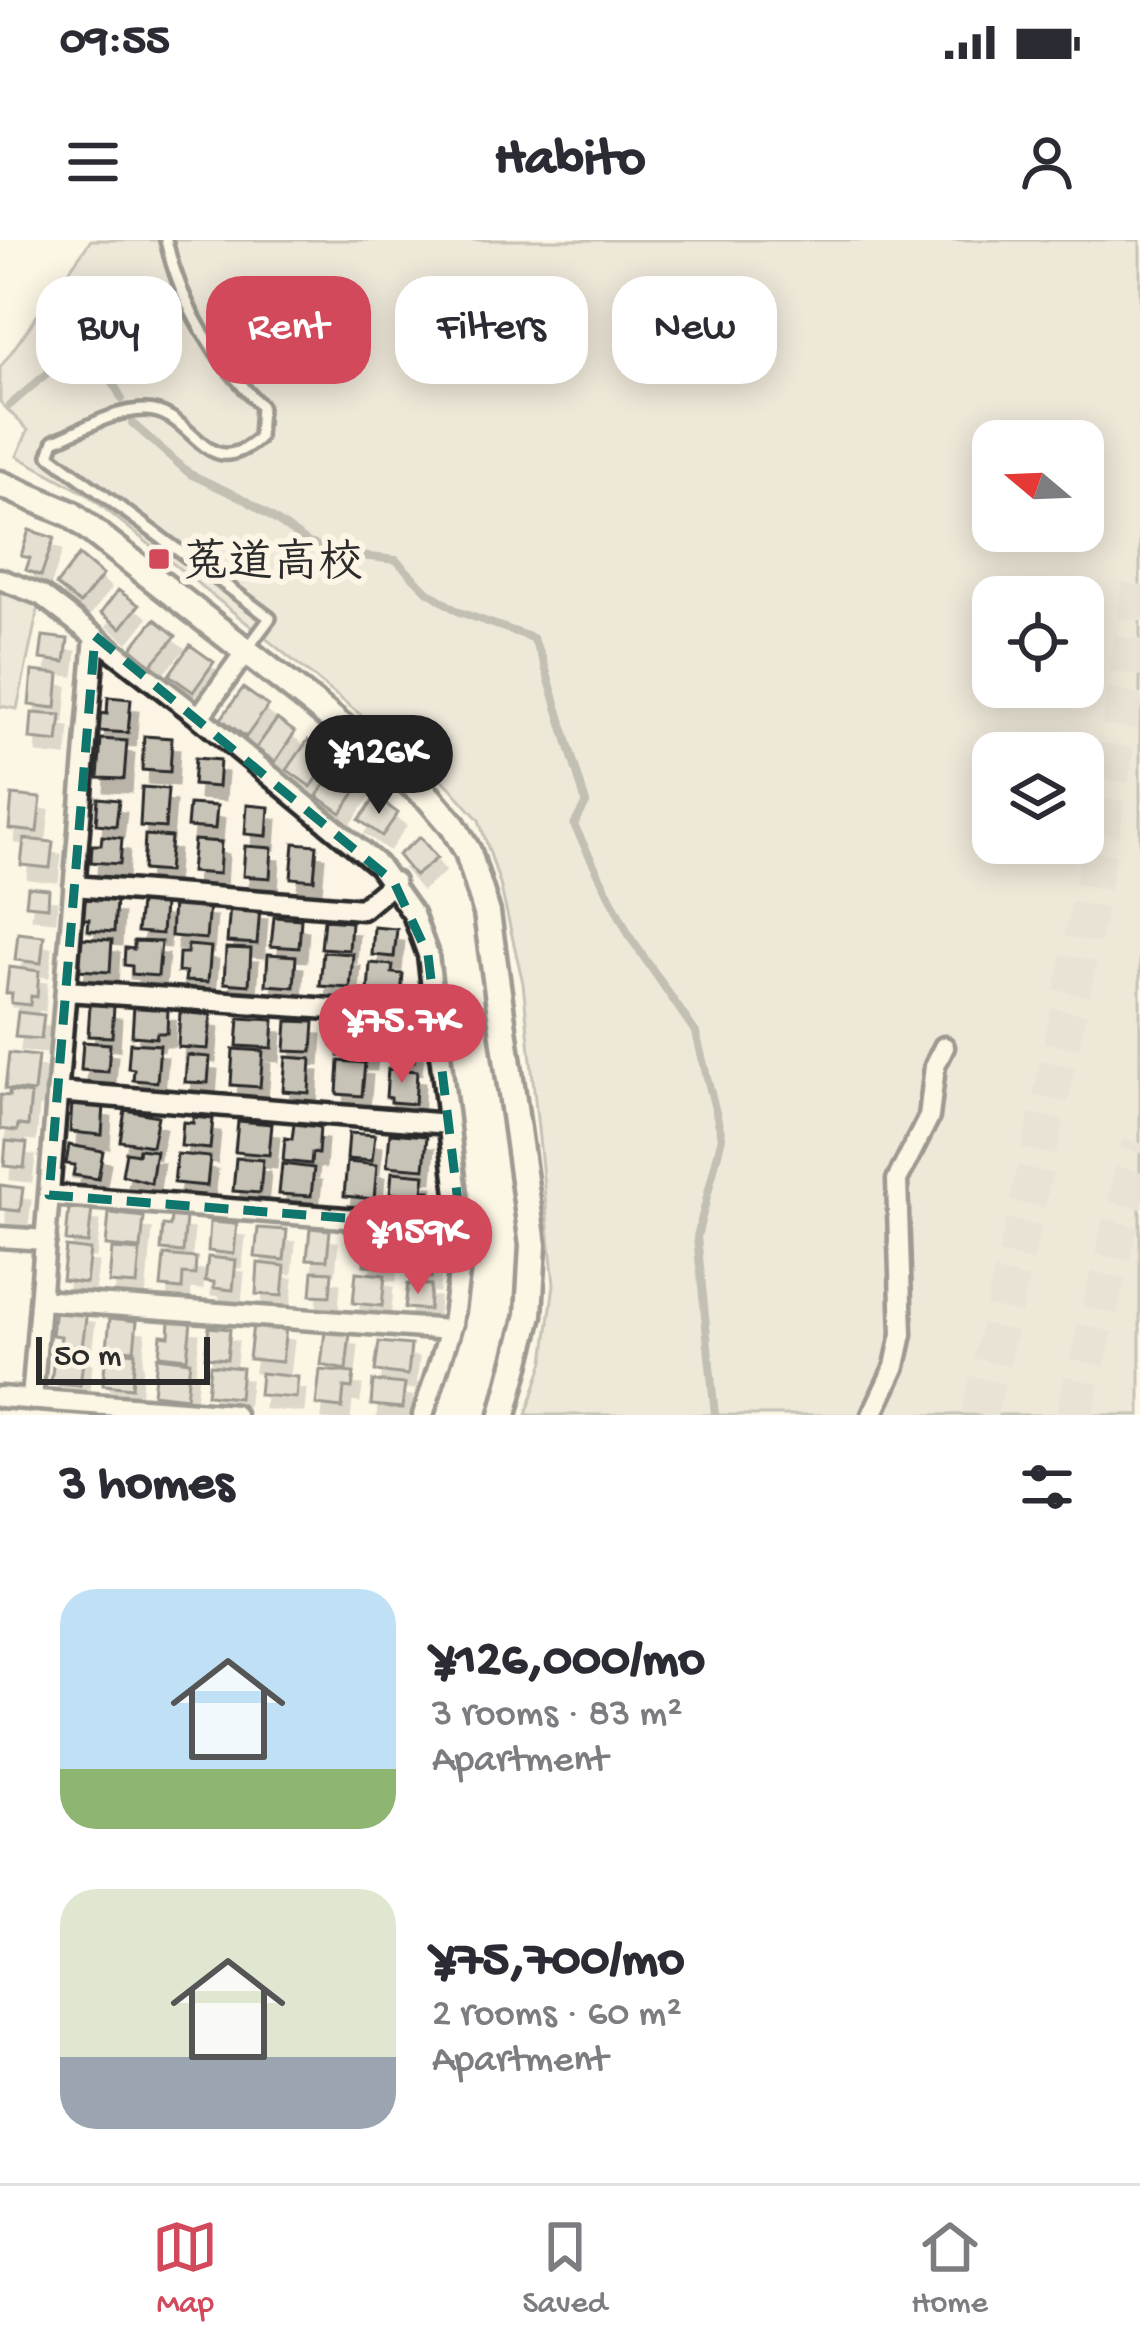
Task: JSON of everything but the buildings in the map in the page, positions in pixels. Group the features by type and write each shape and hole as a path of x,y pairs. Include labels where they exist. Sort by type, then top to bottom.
{"street":[{"path":"0,484 71,514 429,798 453,826 480,884 533,1245 529,1315 503,1415"},
{"path":"0,580 41,595 200,717 379,865 413,914 428,955 463,1244 450,1330 423,1415"},
{"path":"32,1400 95,636"},
{"path":"200,717 246,651"},
{"path":"74,886 362,908 394,882"},
{"path":"66,991 434,1016"},
{"path":"872,1415 895,1366 902,1334 897,1180 929,1117 935,1066 944,1047"},
{"path":"57,1092 448,1124"},
{"path":"49,1195 460,1227"},
{"path":"0,1237 46,1240"},
{"path":"41,1300 450,1330"},
{"path":"0,1397 235,1415"}],"lane":[{"path":"166,240 200,332 226,371 261,406 259,438 248,448 225,456 208,449 175,418 148,410 120,414 53,441 49,455 269,618 246,651"}],"highlighted area":[{"path":"95,636 394,882 428,955 461,1227 49,1195"}],"shaded area":[{"path":"91,240 1140,240 1140,1415 526,1415 544,1361 554,1284 523,983 479,820 449,786 88,495 17,456 28,430 0,402 0,368 36,317 36,384 182,384 182,276 65,276"},
{"path":"0,579 41,595 17,709 0,706"}],"waterway":[{"path":"10,405 66,357 100,369 122,399"},
{"path":"132,423 190,474 246,500 309,543 396,560 427,591 459,612 533,638 586,803 574,825 630,937 696,1033 722,1137 697,1237 715,1415"}],"tunnel":[{"path":"979,1415 1070,1001 1109,793 1140,583"},
{"path":"1074,1415 1140,1143"}],"place":[{"name":"菟道高校","path":"159,559"}]}
